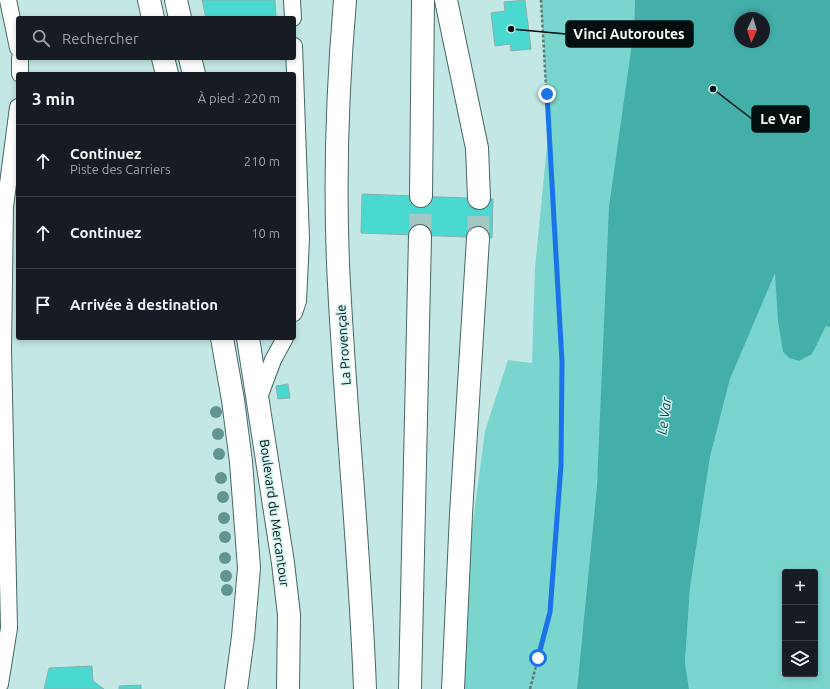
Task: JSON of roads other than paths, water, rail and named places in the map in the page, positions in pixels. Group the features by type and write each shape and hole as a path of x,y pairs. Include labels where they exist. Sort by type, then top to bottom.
{"main road":[{"path":"149,0 153,16"},
{"path":"176,0 180,16"},
{"name":"La Provençale","path":"345,0 338,108 339,283 359,565 365,689"},
{"path":"421,196 423,0"},
{"path":"446,0 477,148 479,198"},
{"path":"164,60 166,72"},
{"path":"190,60 194,72"},
{"path":"410,689 420,236"},
{"path":"453,689 461,514 478,238"},
{"name":"Boulevard du Mercantour","path":"222,340 233,400 241,462 249,568 243,637 236,689"},
{"name":"Boulevard du Mercantour","path":"248,340 283,563 289,615 288,689"},
{"path":"289,615 296,689"}],"street":[{"path":"8,0 16,38"},
{"path":"292,0 293,16"},
{"path":"20,60 20,72"},
{"path":"295,60 295,72"},
{"path":"296,101 301,238 298,301 296,307"},
{"path":"0,684 5,629 5,207 16,122"},
{"path":"258,400 273,360 283,340"}],"water":[{"path":"635,0 830,0 830,327 826,326 812,354 799,361 789,358 783,352 778,321 775,273 730,379 710,457 690,588 685,662 689,689 577,689 597,485 609,207 634,29"}],"tunnel":[{"path":"420,236 421,196"},
{"path":"478,238 479,198"}],"place":[{"name":"Vinci Autoroutes","path":"511,29"},
{"name":"Le Var","path":"713,89"}]}
